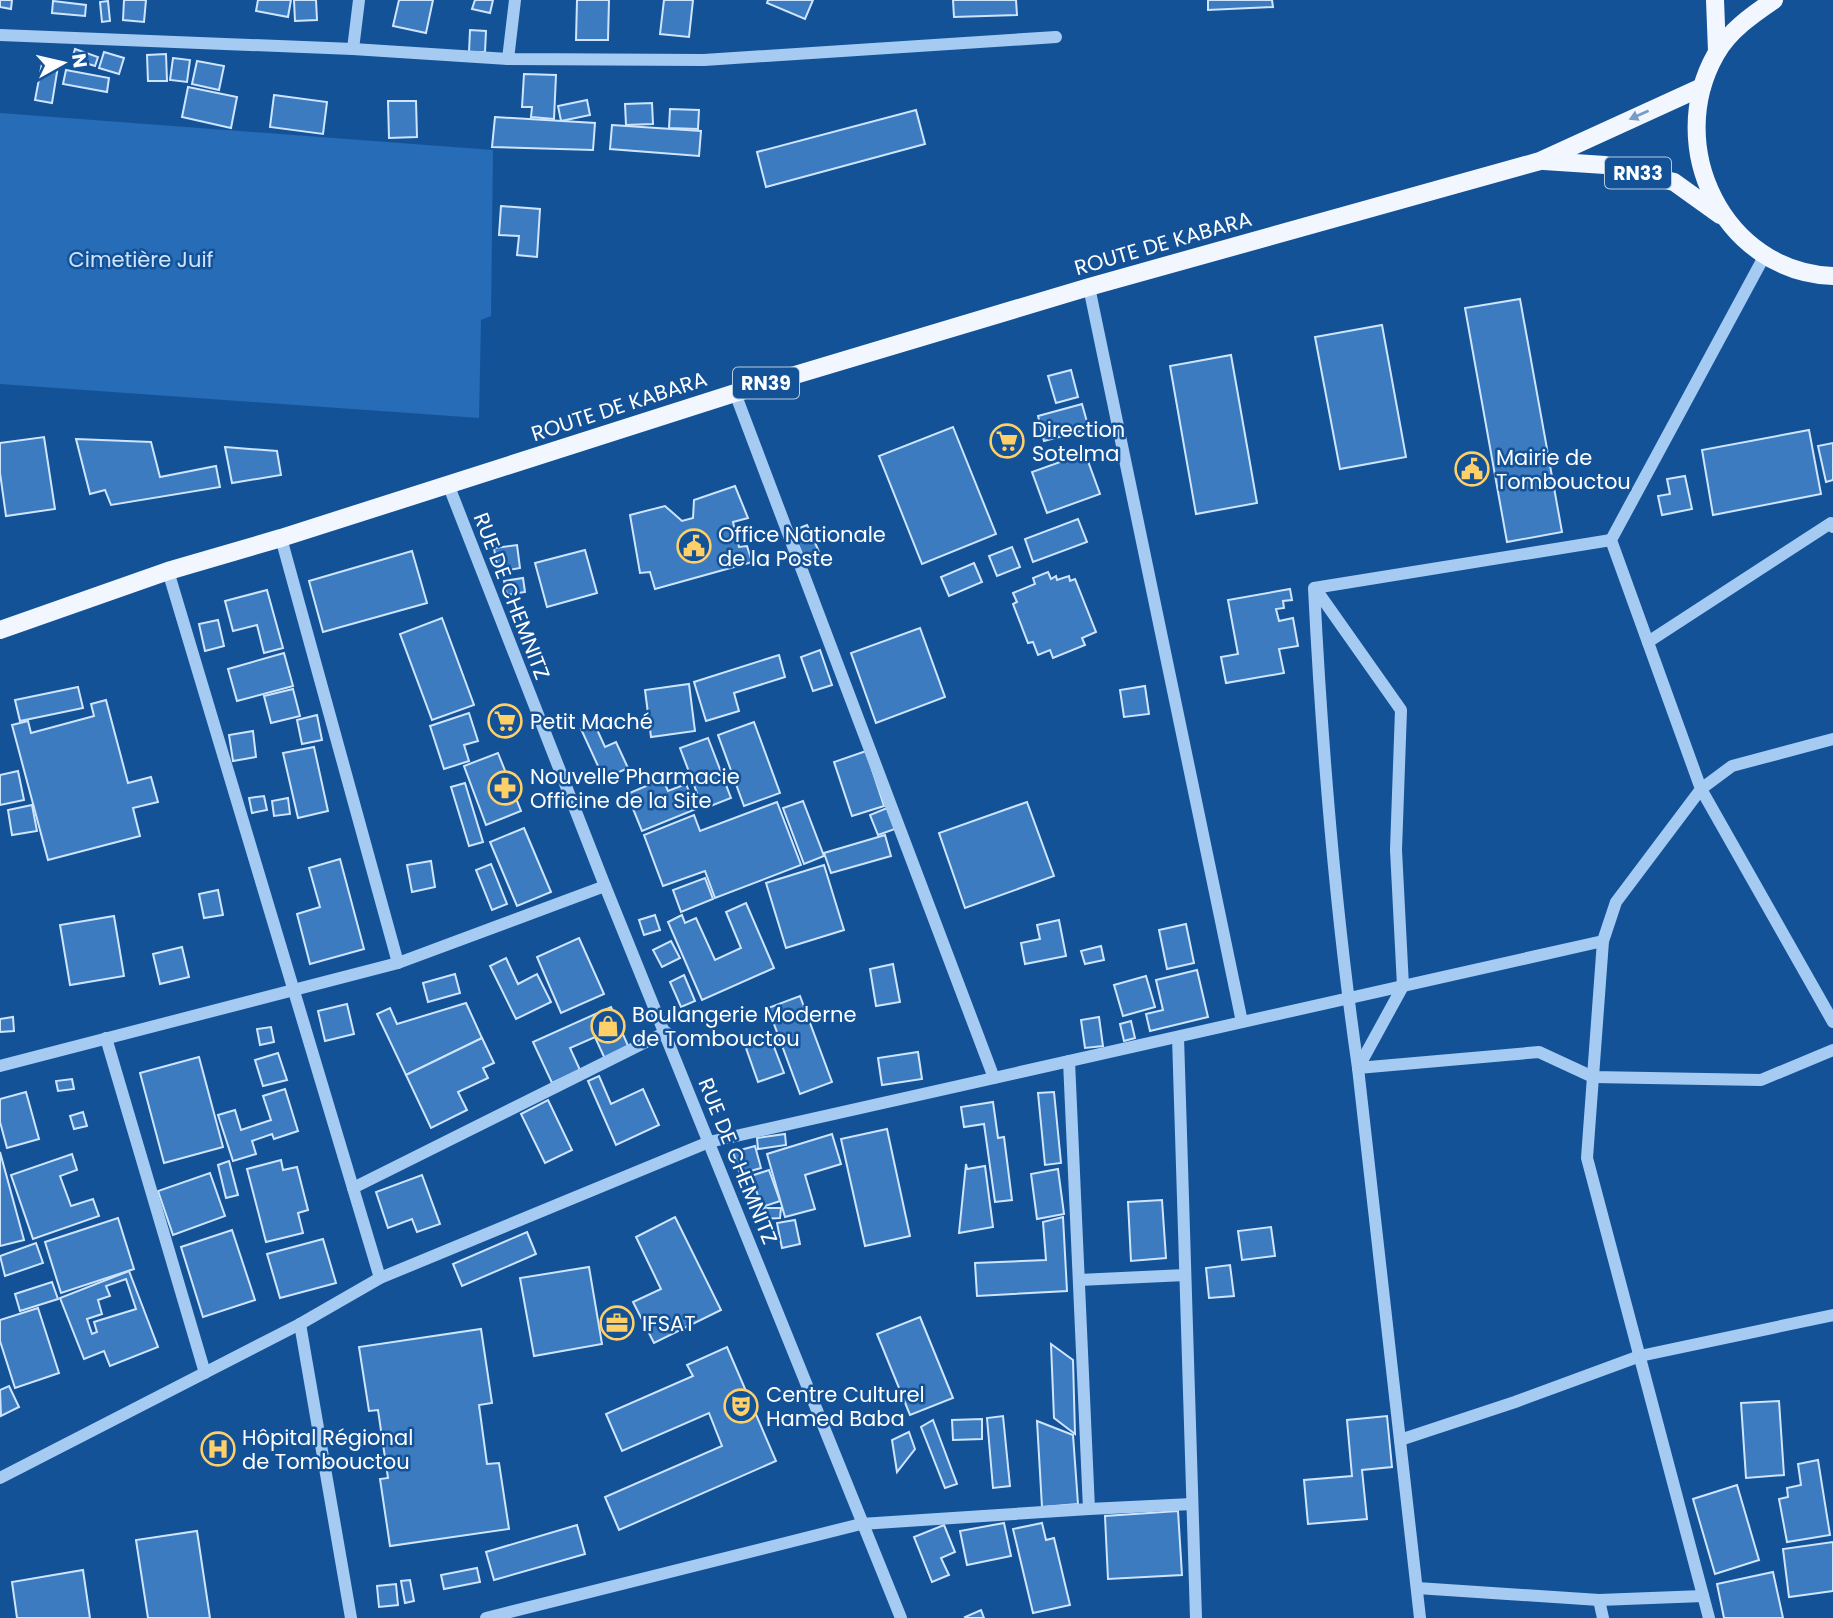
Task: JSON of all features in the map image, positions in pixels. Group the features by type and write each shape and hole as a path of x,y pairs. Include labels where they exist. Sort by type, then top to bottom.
{"main road":[{"path":"1715,0 1717,51"},
{"path":"1774,0 1744,20 1717,51 1702,87 1695,132 1703,178 1724,218 1765,255 1814,275 1833,278"},
{"name":"RN33","path":"1540,161 1702,87"},
{"name":"RN33","path":"1540,161 1605,165 1674,182 1724,218"},
{"name":"ROUTE DE KABARA","path":"0,630 168,571 281,538 734,393 1089,286 1540,161"}],"street":[{"path":"353,49 359,0"},
{"path":"508,59 515,0"},
{"path":"0,35 353,49 508,59 704,60 1056,37"},
{"path":"1765,255 1611,540 1701,789 1833,1021"},
{"path":"1089,286 1242,1022"},
{"path":"734,393 994,1078"},
{"name":"RUE DE CHEMNITZ","path":"448,484 605,886 901,1618"},
{"path":"1648,642 1831,523 1833,527"},
{"path":"281,538 398,963"},
{"path":"1314,588 1611,540"},
{"path":"168,571 380,1278"},
{"path":"1314,588 1401,709 1396,850 1403,986 1358,1068"},
{"path":"1314,588 1320,718 1348,998 1420,1618"},
{"path":"1709,1618 1587,1158 1603,941 1616,902 1701,789 1732,766 1833,739"},
{"path":"0,1066 398,963 605,886"},
{"path":"0,1460 3,1476 300,1324 380,1278 709,1142 1603,941"},
{"path":"353,1188 666,1032"},
{"path":"1178,1037 1196,1618"},
{"path":"106,1038 205,1373"},
{"path":"1358,1068 1539,1052 1593,1077 1761,1080 1833,1050"},
{"path":"1069,1061 1089,1510"},
{"path":"1079,1280 1185,1275"},
{"path":"1400,1440 1515,1402 1640,1356 1833,1315"},
{"path":"300,1324 351,1618"},
{"path":"486,1618 861,1524 1192,1504"},
{"path":"1417,1588 1599,1600 1703,1596"},
{"path":"1599,1600 1603,1618"}],"green space":[{"name":"Cimetière Juif","path":"0,113 493,150 491,316 481,320 479,418 0,384"}],"building":[{"path":"0,0 12,0 11,9 0,7"},
{"path":"124,0 146,0 144,22 123,20"},
{"path":"258,0 291,0 288,17 256,11"},
{"path":"294,0 316,0 317,20 295,21"},
{"path":"399,0 433,0 426,33 393,26"},
{"path":"475,0 493,0 490,13 472,9"},
{"path":"577,0 609,0 608,40 576,40"},
{"path":"664,0 693,0 689,37 660,34"},
{"path":"768,0 813,0 805,19 767,3"},
{"path":"953,0 1016,0 1017,15 954,17"},
{"path":"1208,0 1272,0 1273,7 1208,10"},
{"path":"53,1 86,5 85,16 52,13"},
{"path":"108,1 110,21 102,22 100,2"},
{"path":"470,30 486,31 485,52 469,52"},
{"path":"75,49 98,57 95,66 72,59"},
{"path":"104,52 124,58 119,74 99,68"},
{"path":"166,54 167,81 148,81 147,55"},
{"path":"43,58 59,60 52,103 35,100"},
{"path":"173,58 190,60 187,82 170,80"},
{"path":"197,61 224,66 219,90 192,84"},
{"path":"66,70 109,78 107,92 63,84"},
{"path":"524,74 556,75 554,119 531,117 532,107 522,107"},
{"path":"188,87 237,97 231,128 182,117"},
{"path":"274,95 327,102 323,134 270,127"},
{"path":"587,100 590,115 561,121 558,106"},
{"path":"388,101 416,101 417,137 389,138"},
{"path":"652,103 653,124 626,125 625,104"},
{"path":"670,109 699,110 698,129 669,128"},
{"path":"916,110 925,144 766,187 757,152"},
{"path":"495,117 595,123 593,150 492,147"},
{"path":"612,125 701,131 699,156 610,149"},
{"path":"501,206 540,209 537,257 517,255 519,236 499,235"},
{"path":"1520,299 1562,532 1507,542 1465,308"},
{"path":"1382,325 1406,457 1340,469 1315,337"},
{"path":"1231,355 1257,503 1196,514 1170,366"},
{"path":"1071,370 1078,397 1056,403 1048,376"},
{"path":"1082,404 1089,429 1044,441 1038,416"},
{"path":"953,427 996,534 922,564 879,456"},
{"path":"1809,430 1821,494 1713,515 1702,450"},
{"path":"44,437 55,509 6,516 0,473 0,443"},
{"path":"76,439 151,442 160,477 216,466 220,487 111,505 105,490 90,494"},
{"path":"1833,443 1833,480 1826,482 1818,446"},
{"path":"225,447 277,451 281,475 232,483"},
{"path":"1085,453 1100,494 1047,513 1032,472"},
{"path":"1685,476 1692,509 1662,515 1658,496 1670,494 1667,479"},
{"path":"735,486 748,518 733,522 739,547 747,546 752,562 655,589 650,572 640,573 630,515 665,506 682,521 693,518 694,500"},
{"path":"1078,519 1087,542 1033,562 1025,539"},
{"path":"807,525 821,556 806,563 792,531"},
{"path":"517,545 520,568 498,572 494,548"},
{"path":"1012,547 1020,567 997,576 989,556"},
{"path":"585,550 597,593 547,607 535,563"},
{"path":"412,551 427,603 323,632 309,581"},
{"path":"974,563 982,582 949,596 941,577"},
{"path":"1048,572 1051,579 1056,576 1057,580 1069,576 1070,581 1075,579 1096,632 1082,638 1085,645 1053,658 1050,650 1038,655 1033,642 1028,643 1013,604 1017,602 1013,593 1035,584 1033,578"},
{"path":"523,578 525,592 507,595 504,581"},
{"path":"1290,589 1292,600 1283,601 1284,608 1276,609 1279,621 1293,618 1298,646 1279,649 1284,673 1226,683 1221,657 1238,654 1228,600"},
{"path":"267,590 283,648 264,653 257,625 233,631 225,601"},
{"path":"442,618 474,705 432,720 400,634"},
{"path":"218,620 224,646 205,651 199,624"},
{"path":"920,628 945,697 876,723 851,653"},
{"path":"820,650 832,685 813,691 801,657"},
{"path":"284,653 293,686 237,701 228,669"},
{"path":"779,655 785,677 734,693 739,711 706,721 694,682"},
{"path":"689,684 695,731 651,737 645,690"},
{"path":"1145,686 1149,714 1124,717 1120,690"},
{"path":"78,687 83,708 20,721 15,700"},
{"path":"293,689 300,716 271,723 264,696"},
{"path":"106,700 128,783 151,777 158,802 133,808 140,836 48,860 12,725 28,721 31,733 94,716 91,704"},
{"path":"469,713 478,741 464,745 469,761 444,769 430,726"},
{"path":"317,715 322,740 302,744 297,720"},
{"path":"754,722 780,793 744,806 718,735"},
{"path":"594,723 605,747 616,742 628,768 604,779 581,729"},
{"path":"253,731 256,757 233,761 229,735"},
{"path":"708,738 731,798 703,809 680,748"},
{"path":"314,747 328,811 298,818 283,753"},
{"path":"866,751 884,806 852,816 834,762"},
{"path":"498,753 521,811 486,825 464,766"},
{"path":"18,771 24,800 0,805 0,775"},
{"path":"663,779 668,791 686,784 696,809 642,831 627,794"},
{"path":"465,783 483,842 469,846 451,787"},
{"path":"264,796 267,810 252,813 249,798"},
{"path":"288,798 290,814 274,816 272,801"},
{"path":"803,801 824,856 804,864 783,808"},
{"path":"777,802 801,865 715,898 705,871 663,886 644,835 694,815 700,831"},
{"path":"1027,802 1054,876 965,908 939,833"},
{"path":"32,805 37,831 12,835 8,810"},
{"path":"887,808 895,829 878,835 870,815"},
{"path":"524,828 551,892 517,906 490,842"},
{"path":"885,835 891,856 831,873 824,853"},
{"path":"340,859 364,949 310,964 297,914 320,907 309,868"},
{"path":"431,861 435,887 412,892 407,865"},
{"path":"491,864 507,904 492,910 476,870"},
{"path":"824,865 844,930 786,948 766,883"},
{"path":"705,878 713,899 681,912 673,890"},
{"path":"218,890 223,915 204,918 199,894"},
{"path":"746,903 774,968 702,1000 668,922 682,915 685,923 696,918 715,960 741,948 726,912"},
{"path":"655,915 660,930 644,935 639,920"},
{"path":"114,916 124,976 70,985 60,925"},
{"path":"1059,920 1066,956 1025,964 1021,943 1040,939 1037,925"},
{"path":"1186,924 1194,963 1167,969 1159,930"},
{"path":"579,938 604,994 561,1013 537,957"},
{"path":"671,941 680,958 662,967 653,950"},
{"path":"1101,946 1104,960 1085,964 1081,951"},
{"path":"182,947 189,977 160,984 153,954"},
{"path":"506,958 518,984 537,974 551,1002 516,1019 490,966"},
{"path":"893,964 900,1002 876,1006 870,969"},
{"path":"1197,970 1208,1017 1150,1031 1146,1014 1163,1010 1156,980"},
{"path":"455,974 460,993 428,1002 423,983"},
{"path":"684,975 695,1001 681,1007 670,982"},
{"path":"1146,976 1155,1007 1123,1016 1114,985"},
{"path":"800,996 832,1082 800,1094 768,1008"},
{"path":"466,1003 482,1038 406,1075 377,1014 390,1008 397,1024"},
{"path":"347,1004 354,1034 325,1041 318,1011"},
{"path":"611,1007 629,1048 605,1059 595,1037 570,1048 580,1070 552,1083 533,1042"},
{"path":"13,1017 14,1031 0,1032 0,1019"},
{"path":"1099,1017 1103,1046 1085,1048 1081,1020"},
{"path":"1131,1021 1135,1038 1124,1041 1120,1024"},
{"path":"271,1027 274,1042 260,1045 257,1029"},
{"path":"482,1038 494,1063 483,1068 488,1078 458,1092 467,1110 431,1128 406,1075"},
{"path":"771,1039 784,1073 758,1082 746,1048"},
{"path":"918,1052 922,1079 882,1085 878,1058"},
{"path":"278,1053 287,1080 263,1086 255,1060"},
{"path":"199,1057 223,1147 164,1163 140,1073"},
{"path":"599,1076 611,1104 643,1089 659,1125 616,1145 588,1081"},
{"path":"72,1079 74,1089 58,1091 56,1081"},
{"path":"285,1089 298,1131 274,1139 272,1134 252,1141 256,1154 233,1161 218,1115 235,1110 241,1130 271,1120 263,1096"},
{"path":"26,1092 39,1139 7,1148 0,1122 0,1099"},
{"path":"1054,1092 1061,1163 1045,1165 1038,1093"},
{"path":"548,1100 572,1150 545,1163 521,1114"},
{"path":"993,1102 998,1138 1004,1137 1012,1200 995,1202 984,1124 964,1127 961,1107"},
{"path":"83,1112 87,1126 74,1129 70,1116"},
{"path":"887,1129 910,1236 865,1246 841,1139"},
{"path":"785,1134 786,1145 758,1149 757,1138"},
{"path":"832,1134 841,1164 805,1175 815,1209 785,1217 767,1154"},
{"path":"755,1146 761,1168 740,1174 733,1152"},
{"path":"0,1152 24,1240 0,1246"},
{"path":"72,1154 77,1170 60,1176 71,1206 93,1199 99,1216 33,1239 11,1175"},
{"path":"281,1160 283,1170 297,1167 308,1210 298,1213 303,1233 266,1242 247,1169"},
{"path":"229,1161 238,1195 226,1198 218,1165"},
{"path":"966,1164 967,1169 985,1166 993,1227 959,1233"},
{"path":"1058,1169 1064,1214 1037,1219 1031,1174"},
{"path":"769,1170 780,1201 762,1207 751,1176"},
{"path":"210,1173 225,1216 173,1235 158,1191"},
{"path":"422,1175 440,1224 417,1232 412,1219 388,1228 376,1192"},
{"path":"1162,1200 1166,1258 1131,1261 1128,1202"},
{"path":"763,1208 781,1208 780,1218 763,1219"},
{"path":"675,1217 721,1310 654,1343 633,1302 661,1289 636,1237"},
{"path":"1063,1217 1067,1291 977,1296 975,1263 1046,1260 1043,1222"},
{"path":"118,1218 134,1269 61,1293 45,1242"},
{"path":"795,1220 800,1244 782,1248 777,1223"},
{"path":"1271,1227 1275,1256 1242,1260 1238,1231"},
{"path":"232,1230 255,1300 203,1317 181,1247"},
{"path":"527,1232 536,1254 462,1286 453,1264"},
{"path":"323,1239 336,1283 280,1298 267,1254"},
{"path":"36,1243 43,1263 5,1276 0,1256"},
{"path":"1230,1265 1234,1296 1209,1298 1206,1268"},
{"path":"589,1267 602,1344 534,1356 520,1278"},
{"path":"129,1271 158,1347 110,1366 104,1351 84,1359 60,1298","holes":["126,1279 136,1309 94,1322 97,1332 92,1334 87,1319 102,1314 98,1300 110,1296 106,1286"]},
{"path":"52,1282 58,1299 20,1311 15,1294"},
{"path":"38,1308 59,1373 15,1388 0,1341 0,1320"},
{"path":"920,1317 953,1398 910,1415 877,1334"},
{"path":"481,1329 492,1403 479,1405 487,1464 499,1463 509,1529 390,1546 380,1479 388,1478 378,1410 369,1411 359,1347"},
{"path":"1051,1344 1073,1360 1075,1434 1054,1418"},
{"path":"727,1347 776,1461 619,1530 605,1497 722,1446 709,1413 622,1451 606,1414 693,1376 687,1365"},
{"path":"9,1386 19,1407 1,1416 0,1390"},
{"path":"1779,1401 1784,1475 1746,1478 1741,1403"},
{"path":"1003,1416 1010,1486 993,1488 987,1418"},
{"path":"1387,1416 1392,1467 1362,1470 1367,1519 1308,1524 1304,1480 1352,1476 1347,1420"},
{"path":"982,1419 982,1439 953,1440 952,1420"},
{"path":"933,1420 957,1484 945,1488 921,1427"},
{"path":"1037,1421 1073,1435 1078,1504 1042,1507"},
{"path":"909,1432 915,1449 897,1472 892,1440"},
{"path":"1818,1460 1830,1535 1787,1542 1779,1499 1788,1497 1787,1488 1801,1485 1798,1464"},
{"path":"1737,1485 1759,1560 1715,1574 1693,1499"},
{"path":"1178,1511 1182,1575 1108,1579 1105,1516"},
{"path":"1004,1523 1011,1556 967,1565 960,1531"},
{"path":"1042,1523 1046,1540 1054,1538 1070,1605 1033,1613 1013,1529"},
{"path":"577,1525 585,1554 494,1580 486,1552"},
{"path":"944,1525 955,1552 941,1558 949,1575 932,1582 914,1537"},
{"path":"197,1531 210,1618 148,1618 136,1540"},
{"path":"1833,1542 1833,1591 1789,1597 1783,1549"},
{"path":"477,1568 480,1582 444,1589 441,1575"},
{"path":"83,1570 90,1618 17,1618 12,1582"},
{"path":"1773,1572 1783,1618 1724,1618 1717,1584"},
{"path":"410,1580 414,1601 405,1603 401,1581"},
{"path":"396,1584 398,1605 379,1607 377,1586"},
{"path":"981,1610 984,1618 965,1617"}],"place":[{"name":"Direction Sotelma","path":"1007,441"},
{"name":"Mairie de Tombouctou","path":"1472,469"},
{"name":"Office Nationale de la Poste","path":"694,546"},
{"name":"Petit Maché","path":"505,721"},
{"name":"Nouvelle Pharmacie Officine de la Site","path":"505,788"},
{"name":"Boulangerie Moderne de Tombouctou","path":"608,1026"},
{"name":"IFSAT","path":"617,1323"},
{"name":"Centre Culturel Hamed Baba","path":"741,1406"},
{"name":"Hôpital Régional de Tombouctou","path":"218,1449"}]}
